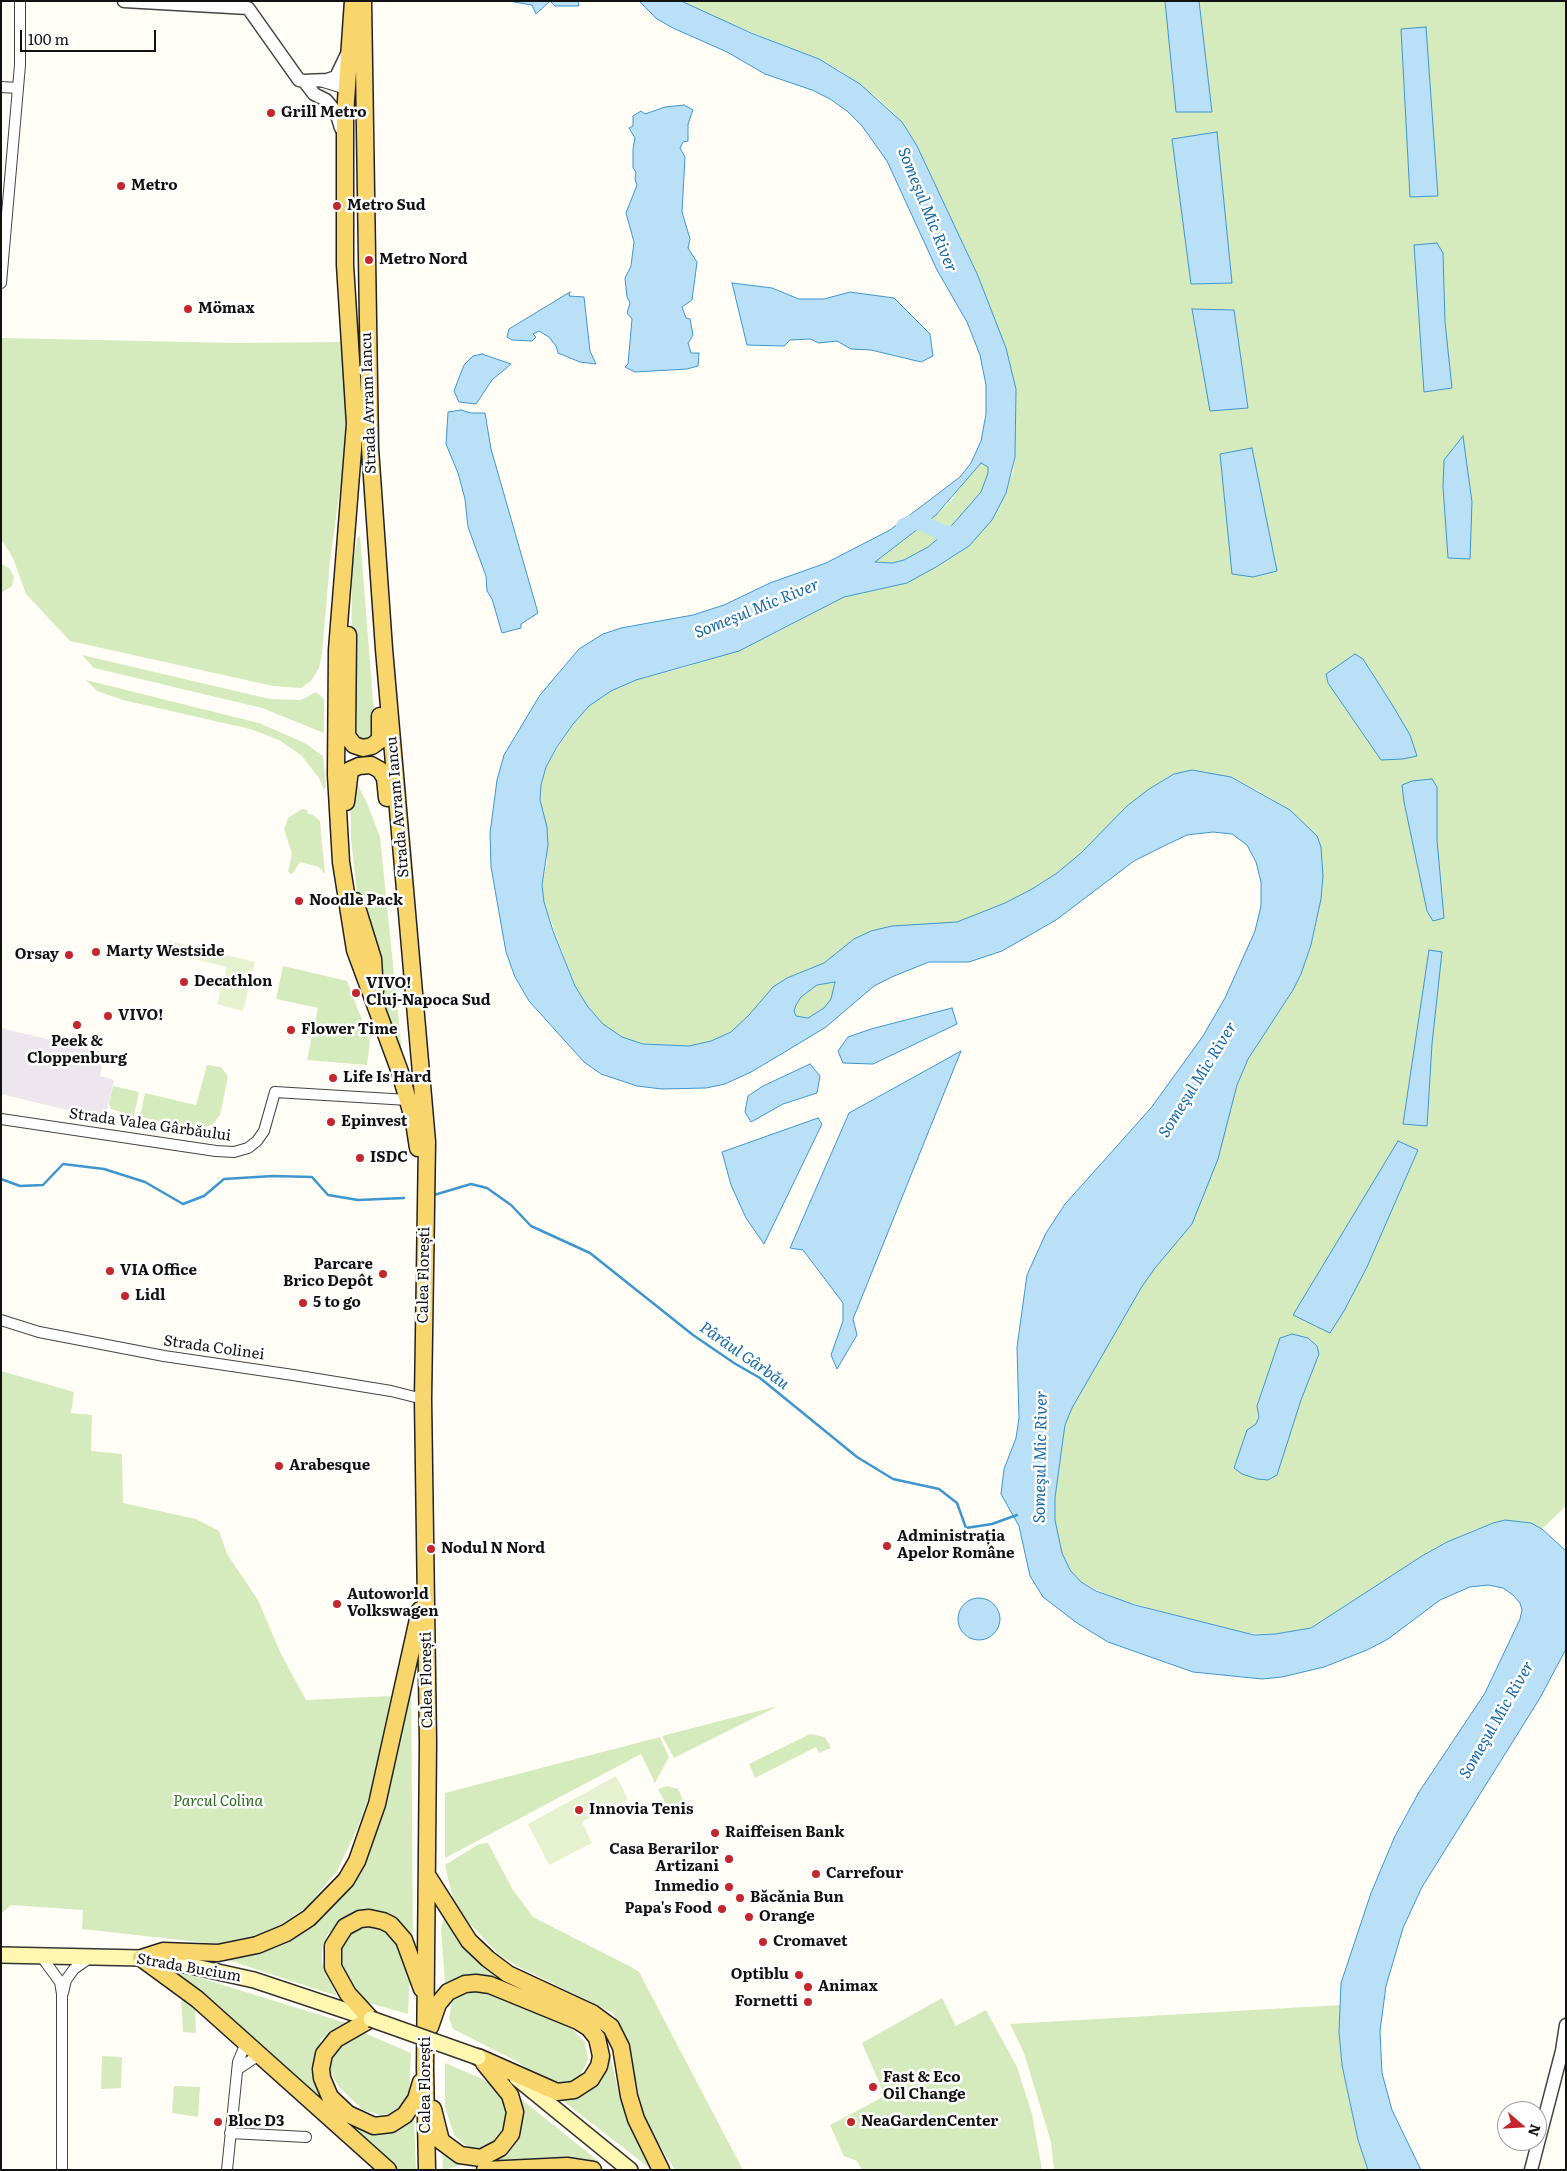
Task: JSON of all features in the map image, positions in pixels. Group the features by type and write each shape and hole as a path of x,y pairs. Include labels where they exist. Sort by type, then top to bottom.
{"main road":[{"name":"Strada Avram Iancu","path":"352,1 346,95 345,264 355,424 337,650 334,746 341,862 355,950 408,1100 425,1197"},
{"name":"Strada Avram Iancu","path":"363,1 366,332 370,448 426,1121 425,1197"},
{"path":"344,563 348,593 347,736 354,745 363,748 372,746 380,740 381,730 369,587 376,530"},
{"path":"376,1009 373,960 355,903 350,867 346,803 347,780 350,770 371,765 380,770 385,778 388,811 402,848"},
{"name":"Calea Florești","path":"425,1197 423,1400 428,1877 425,2068 427,2170"},
{"path":"142,1958 163,1951 218,1953 257,1945 286,1933 309,1918 346,1880 357,1861 377,1804 426,1580"},
{"path":"428,1877 463,1933 488,1959 508,1974 592,2013 610,2027 621,2047 629,2096 636,2119 661,2170"},
{"path":"425,2068 411,2108 391,2124 374,2126 348,2114 330,2097 322,2078 324,2054 336,2039 371,2019 348,1994 338,1979 331,1959 333,1946 340,1932 352,1922 360,1919 383,1921 398,1931 404,1940 416,1970 426,2011"},
{"name":"Strada Bucium","path":"1,1955 142,1958 206,1969 254,1980 371,2019 478,2057 519,2080 630,2170"},
{"path":"142,1958 197,1999 388,2170"},
{"path":"426,2042 433,2018 443,1998 456,1987 476,1982 490,1985 578,2021 597,2038 601,2056 599,2066 591,2079 574,2090 557,2092 478,2057"},
{"path":"425,2068 435,2122 441,2141 460,2155 485,2157 497,2151 506,2143 516,2116 510,2095 498,2078 478,2057"},
{"path":"485,2170 567,2166 593,2170"}],"street":[{"path":"1,283 18,88 20,1"},
{"path":"124,1 248,8 299,80 304,81 336,77 344,62 350,41"},
{"path":"318,80 346,95"},
{"path":"304,81 314,94 326,100 339,117 345,144"},
{"path":"1,87 18,88"},
{"path":"326,100 346,95"},
{"name":"Strada Valea Gârbăului","path":"1,1119 216,1151 234,1152 248,1148 258,1141 264,1131 275,1092 408,1100"},
{"name":"Strada Colinei","path":"1,1320 39,1332 156,1354 391,1392 423,1400"},
{"path":"41,1956 60,1982 62,1994 62,2170"},
{"path":"62,1994 66,1980 74,1969 91,1957"},
{"path":"1532,2170 1562,2051 1566,2025"},
{"path":"227,2170 238,2069 246,2043"},
{"path":"238,2069 259,2055"},
{"path":"230,2133 306,2137"}],"shaded area":[{"path":"1,1028 105,1053 100,1076 114,1080 105,1119 1,1094"}],"green space":[{"path":"681,1 1566,1 1566,1506 1542,1529 1520,1521 1493,1523 1471,1531 1422,1556 1311,1628 1275,1634 1238,1633 1114,1598 1081,1582 1070,1570 1062,1554 1055,1520 1055,1498 1065,1425 1248,1059 1293,990 1311,945 1317,921 1290,810 1257,790 1231,777 1174,774 1149,789 1127,806 1081,853 1057,873 1032,889 1005,903 957,922 935,925 839,953 824,963 787,978 773,987 749,1015 731,1032 711,1041 689,1046 665,1045 643,1044 622,1037 603,1024 588,1007 575,986 544,902 542,885 547,863 547,827 540,800 541,785 546,767 573,724 589,706 611,691 636,680 687,667 772,635 844,597 907,583 953,557 969,546 1000,506 1013,472 1015,457 1016,389 999,330 968,256 917,146 902,122 879,99 838,69 819,59 718,19"},
{"path":"1,338 238,343 340,342 347,399 343,467 330,561 322,653 319,668 311,681 301,688 273,686 70,641 26,594 13,558 1,539"},
{"path":"981,463 988,467 988,473 981,492 946,532 928,547 904,560 892,563 874,562 936,515 950,502 975,467"},
{"path":"360,535 375,727 374,738 364,743 351,733 352,570 357,539"},
{"path":"1,564 9,568 14,577 12,586 1,593"},
{"path":"82,655 270,699 301,700 316,692 324,699 324,733 262,708 94,668"},
{"path":"86,680 259,723 305,743 323,756 326,786 324,790 319,778 302,756 279,740 250,729 123,700 97,691"},
{"path":"350,783 357,783 380,837 402,1053 385,1004 383,985 357,894 351,838"},
{"path":"302,809 307,810 307,813 320,821 325,874 319,867 300,862 293,873 290,874 288,871 292,854 284,829 288,818"},
{"path":"169,941 255,962 243,1011 217,1004 227,967 166,952"},
{"path":"283,966 347,981 370,1041 367,1065 307,1060 318,1008 276,999"},
{"path":"835,982 831,999 824,1008 808,1018 796,1016 794,1011 801,997 817,985"},
{"path":"207,1065 221,1067 228,1076 220,1115 213,1124 198,1130 140,1117 145,1093 196,1105"},
{"path":"113,1086 139,1092 134,1116 111,1109 109,1104"},
{"name":"Parcul Colina","path":"1,1371 74,1392 71,1413 92,1415 91,1451 122,1454 123,1503 196,1519 219,1531 227,1554 258,1600 281,1654 306,1700 391,1696 370,1793 358,1827 337,1871 307,1907 269,1932 217,1944 82,1929 83,1910 11,1905 1,1914"},
{"path":"411,1673 413,1947 393,1917 376,1911 361,1911 342,1919 327,1935 322,1948 322,1963 337,1996 222,1958 285,1941 348,1879"},
{"path":"778,1706 674,1758 662,1736"},
{"path":"810,1734 825,1737 831,1748 819,1753 816,1747 755,1778 749,1764"},
{"path":"660,1737 669,1757 655,1783 641,1754 445,1858 445,1793"},
{"name":"Innovia Tenis","path":"616,1776 628,1799 582,1822 592,1843 549,1865 528,1824"},
{"path":"667,1786 678,1789 688,1811 673,1818 658,1789"},
{"path":"488,1843 513,1890 533,1917 639,1972 743,2170 675,2170 650,2130 643,2111 626,2040 613,2013 517,1966 499,1955 455,1908 445,1865 479,1844"},
{"path":"444,1917 463,1944 601,2030 607,2041 620,2099 632,2132 652,2170 558,2097 590,2086 600,2041 477,1975 460,1977 445,1983 441,1929"},
{"path":"369,1925 385,1931 398,1945 410,1965 408,2014 366,2002 347,1983 339,1966 339,1950 345,1938 355,1929"},
{"path":"171,1971 184,1973 346,2023 321,2039 313,2065 326,2093 360,2121 405,2123 414,2117 416,2170 395,2170"},
{"path":"474,1988 490,1992 572,2029 585,2042 588,2060 580,2076 568,2083 557,2083 539,2077 516,2061 453,2029 449,2018 452,2002 463,1991"},
{"path":"181,1996 195,2006 196,2033 183,2032"},
{"path":"942,1998 956,2026 986,2010 1017,2067 1032,2114 1042,2170 862,2170 857,2161 844,2156 830,2125 885,2096 862,2043"},
{"path":"1341,2005 1339,2032 1342,2065 1358,2140 1368,2170 1054,2170 1051,2142 1024,2053 1010,2024"},
{"path":"362,2032 411,2053 409,2097 404,2107 394,2113 380,2115 363,2110 339,2087 331,2074 330,2062 335,2048"},
{"path":"102,2056 122,2057 121,2088 101,2089"},
{"path":"445,2063 483,2079 502,2092 509,2118 505,2132 496,2143 486,2149 475,2149 465,2145 454,2135 445,2107"},
{"path":"174,2086 200,2087 198,2117 172,2113"},
{"path":"517,2095 601,2163 556,2157 474,2162 443,2170 442,2146 453,2153 508,2147"}],"water":[{"path":"508,1 550,1 536,14 532,5"},
{"path":"550,1 578,1 579,6 555,6"},
{"path":"639,1 681,1 751,33 819,59 860,84 902,122 917,146 978,276 1006,348 1016,389 1015,457 1006,493 992,520 969,546 936,567 907,583 844,597 739,651 636,680 611,691 589,706 573,724 557,747 546,767 541,785 540,800 547,827 548,845 542,885 544,902 553,931 575,986 588,1007 603,1024 622,1037 643,1044 689,1046 711,1041 731,1032 749,1015 773,987 787,978 824,963 854,939 871,931 892,926 957,922 1005,903 1032,889 1057,873 1081,853 1127,806 1149,789 1174,774 1192,770 1231,777 1290,810 1317,836 1321,847 1323,876 1321,899 1311,945 1301,974 1293,990 1248,1059 1237,1085 1218,1159 1192,1224 1155,1268 1141,1288 1072,1408 1065,1425 1055,1498 1055,1520 1062,1553 1070,1570 1081,1582 1096,1591 1135,1605 1254,1635 1275,1634 1311,1628 1422,1556 1447,1542 1493,1523 1505,1520 1531,1523 1542,1529 1566,1551 1566,1649 1540,1698 1422,1887 1403,1928 1386,1986 1380,2031 1382,2073 1392,2110 1421,2170 1368,2170 1358,2140 1342,2065 1339,2032 1341,1983 1371,1893 1395,1836 1419,1792 1485,1693 1520,1619 1522,1610 1520,1603 1503,1588 1488,1585 1470,1587 1440,1600 1388,1639 1367,1650 1324,1667 1282,1677 1262,1679 1193,1672 1108,1642 1077,1623 1043,1597 1030,1576 1019,1526 1001,1494 1004,1469 1016,1438 1019,1418 1017,1347 1027,1275 1046,1233 1065,1204 1151,1108 1203,1036 1225,998 1255,931 1261,906 1261,882 1256,862 1247,845 1232,834 1213,832 1187,835 1134,861 1056,920 1002,951 969,962 929,962 894,976 874,986 826,1027 778,1056 751,1072 725,1084 706,1088 662,1089 637,1086 601,1074 584,1062 529,1001 515,977 506,952 491,867 490,833 497,780 504,755 540,695 579,649 603,634 621,628 693,615 724,605 770,583 826,563 890,530 960,477 971,463 981,441 986,414 986,385 980,355 967,322 937,270 887,161 862,126 847,111 830,99 812,90 765,74 727,52 657,19","holes":["981,463 988,467 988,473 981,492 946,532 928,547 904,560 892,563 875,562 936,515","835,982 831,999 824,1008 808,1018 796,1016 794,1011 801,997 817,985"]},
{"path":"1165,1 1199,1 1212,112 1176,112"},
{"path":"1426,27 1438,196 1410,197 1401,29"},
{"path":"684,105 693,110 688,124 688,141 683,142 680,148 685,157 682,212 690,239 688,248 697,262 692,300 682,307 686,318 690,319 693,335 688,343 691,353 699,353 698,366 687,369 635,372 625,367 628,364 632,319 627,313 630,303 627,297 625,278 631,266 634,242 626,213 637,185 635,179 636,172 633,168 635,138 629,128 633,126 633,116 641,111 645,114 665,107"},
{"path":"1217,132 1232,283 1191,284 1172,139"},
{"path":"1437,243 1443,253 1445,322 1452,388 1424,392 1414,245"},
{"path":"732,283 772,288 799,299 824,299 850,292 894,298 930,334 933,356 921,362 871,350 851,349 837,341 819,343 810,339 790,340 784,346 747,345"},
{"path":"570,292 569,296 584,297 590,351 596,364 580,362 558,353 556,346 549,337 539,331 533,334 536,337 532,341 512,340 507,337 509,329"},
{"path":"1192,309 1234,310 1248,408 1210,411"},
{"path":"482,354 511,364 492,380 476,404 459,402 454,391 464,365 473,356"},
{"path":"461,410 471,413 485,413 491,449 538,613 521,624 521,628 502,633 492,599 487,591 486,576 468,527 465,499 458,473 446,444 448,412"},
{"path":"1463,436 1472,502 1470,559 1448,558 1443,487 1444,460"},
{"path":"1252,448 1277,571 1253,577 1232,574 1220,454"},
{"path":"1355,654 1363,659 1393,706 1410,735 1417,756 1381,760 1328,683 1326,674"},
{"path":"1432,779 1437,787 1437,840 1444,918 1433,921 1427,911 1402,785 1412,781"},
{"path":"1429,950 1442,952 1432,1044 1427,1126 1403,1124"},
{"path":"952,1008 957,1024 873,1064 843,1063 838,1051 848,1037 871,1029"},
{"path":"961,1051 853,1319 857,1335 837,1369 831,1355 843,1321 843,1303 803,1250 790,1248 849,1113"},
{"path":"810,1064 820,1076 817,1093 783,1104 751,1122 745,1112 748,1096 763,1086"},
{"path":"818,1118 822,1124 764,1244 746,1218 731,1185 722,1152"},
{"path":"1398,1141 1418,1150 1367,1267 1330,1333 1293,1315"},
{"path":"1292,1334 1308,1338 1317,1346 1319,1354 1301,1400 1277,1475 1268,1480 1257,1479 1242,1474 1234,1468 1247,1430 1256,1424 1259,1417 1257,1406 1280,1338"},
{"path":"979,1598 994,1604 1000,1619 994,1634 979,1640 964,1634 958,1619 964,1604"}],"waterway":[{"name":"Someşul Mic River","path":"904,526 914,522 923,523 942,533 954,534"},
{"name":"Pârâul Gârbău","path":"1,1179 20,1186 43,1185 63,1164 104,1169 145,1182 183,1204 204,1196 224,1179 273,1176 312,1177 328,1195 358,1200 404,1198"},
{"name":"Pârâul Gârbău","path":"434,1195 471,1184 487,1188 511,1205 531,1226 590,1253 693,1335 760,1378 857,1457 893,1479 939,1489 957,1503 966,1528 992,1524 1017,1515"}],"place":[{"name":"Grill Metro","path":"271,113"},
{"name":"Metro","path":"121,186"},
{"name":"Metro Sud","path":"337,206"},
{"name":"Metro Nord","path":"369,260"},
{"name":"Mömax","path":"188,309"},
{"name":"Noodle Pack","path":"299,901"},
{"name":"Marty Westside","path":"96,952"},
{"name":"Orsay","path":"69,955"},
{"name":"Decathlon","path":"184,982"},
{"name":"VIVO! Cluj-Napoca Sud","path":"356,993"},
{"name":"VIVO!","path":"108,1016"},
{"name":"Peek & Cloppenburg","path":"77,1025"},
{"name":"Flower Time","path":"291,1030"},
{"name":"Life Is Hard","path":"333,1078"},
{"name":"Epinvest","path":"331,1122"},
{"name":"ISDC","path":"360,1158"},
{"name":"VIA Office","path":"110,1271"},
{"name":"Parcare Brico Depôt","path":"383,1274"},
{"name":"Lidl","path":"125,1296"},
{"name":"5 to go","path":"303,1303"},
{"name":"Arabesque","path":"279,1466"},
{"name":"Administrația Apelor Române","path":"887,1546"},
{"name":"Nodul N Nord","path":"431,1549"},
{"name":"Autoworld Volkswagen","path":"337,1604"},
{"name":"Innovia Tenis","path":"579,1810"},
{"name":"Raiffeisen Bank","path":"715,1833"},
{"name":"Casa Berarilor Artizani","path":"729,1859"},
{"name":"Carrefour","path":"816,1874"},
{"name":"Inmedio","path":"729,1887"},
{"name":"Băcănia Bun","path":"740,1898"},
{"name":"Papa's Food","path":"722,1909"},
{"name":"Orange","path":"749,1917"},
{"name":"Cromavet","path":"763,1942"},
{"name":"Optiblu","path":"799,1975"},
{"name":"Animax","path":"808,1987"},
{"name":"Fornetti","path":"808,2002"},
{"name":"Fast & Eco Oil Change","path":"873,2087"},
{"name":"Bloc D3","path":"218,2122"},
{"name":"NeaGardenCenter","path":"851,2122"}]}
